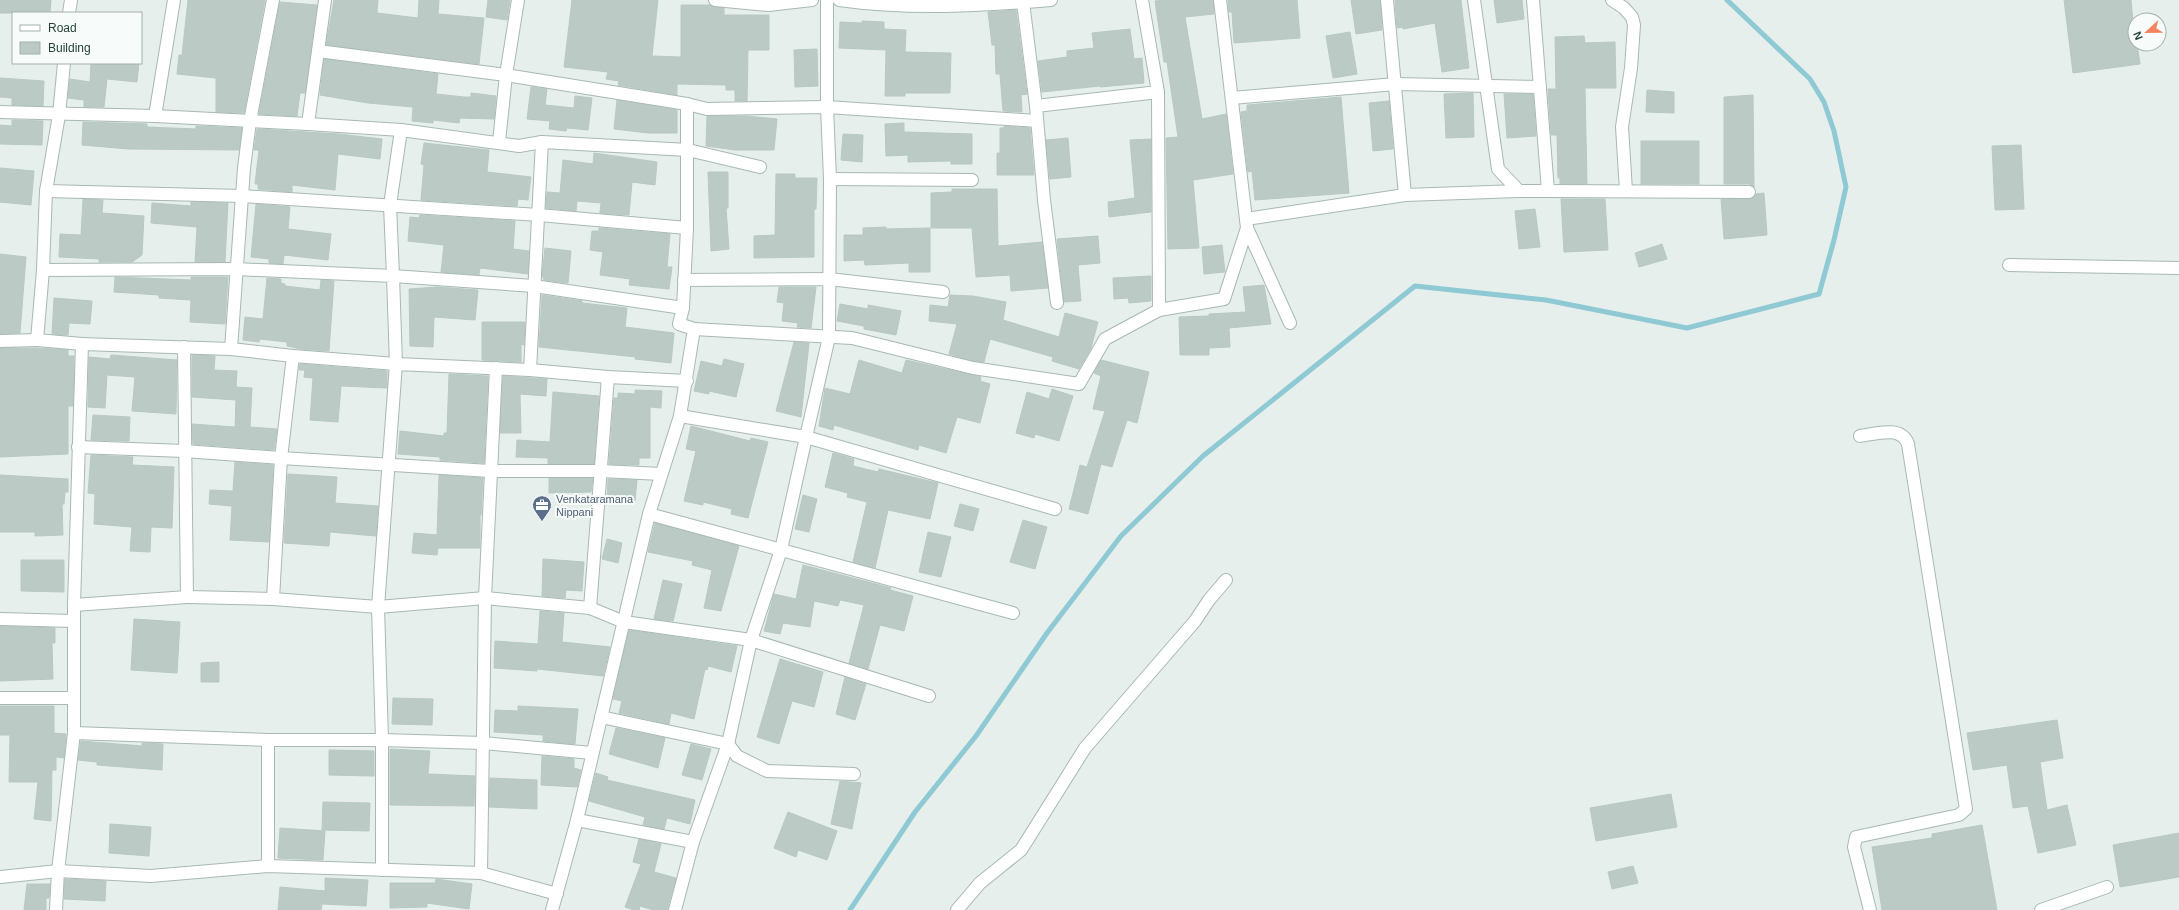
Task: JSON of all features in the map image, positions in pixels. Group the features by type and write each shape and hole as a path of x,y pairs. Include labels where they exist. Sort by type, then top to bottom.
{"street":[{"path":"69,12 71,0"},
{"path":"155,116 174,0"},
{"path":"231,349 242,196 250,121 273,0"},
{"path":"308,124 325,0"},
{"path":"499,142 506,75 518,0"},
{"path":"715,0 768,5 812,0"},
{"path":"675,910 692,842 728,744 752,640 781,550 829,337 830,179 827,107 827,0"},
{"path":"839,0 888,6 974,6 1051,0"},
{"path":"1142,0 1158,92 1159,310"},
{"path":"1220,0 1246,223 1290,323"},
{"path":"1387,0 1396,84 1405,196"},
{"path":"1474,0 1498,169 1519,190"},
{"path":"1533,0 1548,190"},
{"path":"1612,0 1624,8 1632,17 1634,25 1622,141 1626,191"},
{"path":"1023,2 1036,106 1044,200 1057,303"},
{"path":"318,51 506,75 687,104 707,110 827,107 1037,121"},
{"path":"37,340 43,270 46,191 59,115 64,64"},
{"path":"1232,98 1396,84 1540,87"},
{"path":"1036,106 1158,92"},
{"path":"687,104 687,228 683,308 679,324 694,329 852,338 973,368 1078,384 1105,339 1159,310 1224,299 1246,223"},
{"path":"0,112 59,115 155,116 401,130 499,142 519,146 542,142 688,150 760,167"},
{"path":"382,870 382,740 378,607 396,364 390,205 401,130"},
{"path":"530,370 534,286 540,215 542,142"},
{"path":"830,179 972,180"},
{"path":"1246,223 1405,196 1519,190 1749,192"},
{"path":"46,191 242,196 540,215 687,228"},
{"path":"2009,265 2179,268"},
{"path":"43,270 236,269 393,276 534,286 683,308"},
{"path":"684,280 829,279 943,292"},
{"path":"552,910 577,820 649,514 680,416 694,329"},
{"path":"0,340 37,340 82,344 231,349 294,356 396,364 496,368 608,377 687,380"},
{"path":"56,910 58,871 74,733 74,605 82,344"},
{"path":"184,347 184,451 187,597"},
{"path":"273,599 281,458 294,356"},
{"path":"481,873 485,598 496,368"},
{"path":"590,608 608,377"},
{"path":"680,416 806,437 1055,509"},
{"path":"1860,436 1897,432 1903,435 1908,444 1966,809 1959,815 1856,837 1854,847 1870,910"},
{"path":"78,447 184,451 490,471 601,471 661,474"},
{"path":"649,514 1013,613"},
{"path":"956,910 980,883 1022,850 1085,748 1195,621 1209,600 1226,580"},
{"path":"74,605 187,597 273,599 378,607 485,598 590,608 624,622 752,640 929,696"},
{"path":"0,619 74,622"},
{"path":"0,698 74,698"},
{"path":"601,717 728,744 738,756 766,771 854,774"},
{"path":"74,733 268,740 382,740 483,743 592,753"},
{"path":"268,740 268,866"},
{"path":"577,820 692,842"},
{"path":"0,877 58,871 151,876 268,866 481,873 557,894"},
{"path":"2041,910 2107,887"}],"building":[{"path":"0,0 51,0 50,12 0,13"},
{"path":"188,0 265,0 244,113 216,112 216,78 177,74 179,55 182,55"},
{"path":"334,0 378,0 377,13 418,18 419,0 439,0 438,14 484,18 479,64 326,45"},
{"path":"488,0 510,0 507,20 486,17"},
{"path":"572,0 658,0 652,56 681,57 681,5 710,5 724,8 724,15 769,15 769,50 748,50 747,101 735,101 735,90 726,90 726,85 677,84 677,95 618,85 619,81 606,79 608,72 564,67"},
{"path":"1213,0 1214,14 1185,17 1202,119 1226,114 1233,174 1193,180 1199,248 1168,249 1166,138 1178,137 1167,62 1164,62 1155,1"},
{"path":"1228,0 1297,0 1300,38 1234,43 1232,12 1229,12"},
{"path":"1351,0 1380,0 1382,30 1356,34"},
{"path":"1395,0 1461,0 1469,68 1442,72 1435,23 1403,29 1403,27 1397,28"},
{"path":"1494,0 1522,0 1524,19 1497,23"},
{"path":"2064,0 2131,0 2132,12 2127,12 2127,52 2138,52 2140,64 2073,73"},
{"path":"280,2 317,5 305,93 300,93 297,116 259,114"},
{"path":"1016,10 1027,94 1021,95 1022,112 1003,111 1000,74 996,74 995,45 992,45 988,12"},
{"path":"862,21 884,22 884,29 906,30 905,52 951,53 950,93 905,93 905,96 885,96 886,50 839,48 840,22 862,23"},
{"path":"1130,29 1134,59 1142,58 1144,83 1042,92 1038,61 1067,57 1067,51 1094,48 1092,33"},
{"path":"1350,32 1357,74 1333,78 1326,36"},
{"path":"1584,36 1585,43 1615,42 1616,88 1585,88 1587,184 1560,184 1560,178 1558,178 1557,135 1551,135 1548,89 1556,89 1555,37"},
{"path":"817,49 818,86 795,87 794,50"},
{"path":"324,59 438,74 436,94 471,97 471,93 496,96 494,119 460,118 459,123 433,120 433,123 412,121 413,107 368,103 320,95"},
{"path":"91,64 139,64 137,82 107,79 104,107 84,107 84,100 68,98 70,79 90,82"},
{"path":"0,78 44,81 43,106 12,105 12,98 0,97"},
{"path":"531,87 547,89 545,105 574,108 575,96 592,98 588,130 567,128 566,131 549,129 550,121 527,119"},
{"path":"1647,90 1674,92 1674,113 1646,112"},
{"path":"1473,93 1474,137 1446,138 1444,94"},
{"path":"1504,94 1533,94 1536,136 1507,138"},
{"path":"1753,95 1754,187 1749,184 1724,184 1724,97"},
{"path":"1341,97 1349,193 1255,200 1252,171 1248,172 1241,112 1247,111 1247,105"},
{"path":"617,100 677,110 677,133 648,133 614,129"},
{"path":"1389,101 1393,149 1373,151 1369,103"},
{"path":"707,116 747,116 777,119 774,150 735,150 706,146"},
{"path":"12,120 43,121 42,145 0,144 0,125 12,126"},
{"path":"83,122 147,124 147,127 196,129 196,126 242,128 239,150 128,149 82,145"},
{"path":"904,123 904,132 972,134 972,164 951,164 951,161 908,162 908,155 886,156 885,124"},
{"path":"1004,126 1030,128 1034,175 997,175 997,153 1000,153 1000,128 1004,128"},
{"path":"257,129 339,134 382,139 380,159 338,154 335,190 292,185 292,192 258,189 258,184 255,184 259,150 254,150"},
{"path":"843,134 863,135 862,162 841,160"},
{"path":"1068,138 1071,177 1050,179 1046,140"},
{"path":"1151,139 1151,212 1109,217 1108,202 1135,198 1130,140"},
{"path":"1641,141 1699,141 1699,184 1641,184"},
{"path":"424,143 489,150 487,172 531,177 528,200 518,199 517,206 421,200 424,165 421,164"},
{"path":"2021,145 2024,209 1995,210 1992,146"},
{"path":"594,153 657,162 655,185 632,182 629,215 600,213 601,203 577,201 576,211 546,208 547,192 560,193 563,160 593,164"},
{"path":"0,168 34,171 31,205 0,202"},
{"path":"708,172 728,172 728,208 726,208 729,249 711,251"},
{"path":"776,174 795,174 795,178 817,178 816,209 814,209 814,257 754,258 754,236 775,235"},
{"path":"952,189 997,189 998,246 1042,242 1048,288 1011,291 1010,275 976,277 972,228 931,228 931,193 952,192"},
{"path":"1764,193 1767,235 1724,239 1721,199 1749,199 1756,194"},
{"path":"83,199 103,200 102,213 144,216 142,255 132,262 99,262 99,259 59,257 60,234 81,235"},
{"path":"1561,199 1605,199 1608,250 1564,252"},
{"path":"191,202 228,203 225,262 195,262 197,227 151,223 152,203 191,206"},
{"path":"256,204 290,207 288,229 331,234 328,260 284,255 283,264 269,263 269,259 251,257"},
{"path":"1535,209 1540,247 1519,249 1515,211"},
{"path":"420,215 515,221 513,249 529,251 528,274 480,268 479,275 441,272 444,245 408,241 410,217 419,218"},
{"path":"886,227 886,229 930,228 930,272 909,272 909,263 865,265 864,260 844,261 844,235 863,235 863,228"},
{"path":"599,228 670,234 667,267 672,267 669,289 629,285 630,279 600,275 603,252 590,250 592,231 599,231"},
{"path":"1098,236 1100,263 1078,265 1081,301 1064,302 1057,239"},
{"path":"1662,244 1667,259 1639,267 1635,253"},
{"path":"1222,245 1225,272 1204,274 1202,247"},
{"path":"545,248 571,251 568,283 544,280 542,275"},
{"path":"0,254 26,257 20,333 0,334"},
{"path":"1151,276 1151,301 1129,303 1128,298 1114,299 1113,278"},
{"path":"115,277 191,280 191,277 228,277 225,324 190,322 191,300 159,298 159,295 114,292"},
{"path":"267,278 281,279 281,283 285,284 285,286 320,290 321,280 334,281 329,351 301,349 287,346 287,342 260,339 259,342 243,340 245,317 263,319"},
{"path":"1264,285 1271,324 1229,328 1230,347 1209,348 1209,355 1180,355 1179,317 1209,316 1209,314 1246,312 1243,287"},
{"path":"437,287 478,290 475,320 434,317 433,347 410,346 409,289"},
{"path":"779,287 816,287 811,328 797,327 798,323 782,321 784,303 777,302"},
{"path":"542,295 582,301 582,303 627,308 625,327 674,333 671,363 635,359 636,357 539,347"},
{"path":"950,295 973,296 1006,302 1003,320 1059,337 1065,313 1098,322 1091,348 1079,369 1052,361 1053,357 990,339 984,362 974,361 949,354 957,324 929,321 930,305 948,307"},
{"path":"54,298 92,301 90,324 69,323 68,335 52,334"},
{"path":"840,304 868,309 868,305 901,311 896,335 864,329 864,326 837,321"},
{"path":"482,322 525,322 524,345 521,344 521,362 482,360"},
{"path":"794,342 809,343 801,417 776,411"},
{"path":"0,348 68,350 68,356 74,356 73,406 68,406 68,454 0,457"},
{"path":"111,355 177,360 176,414 132,411 135,377 107,375 105,408 88,407 89,357 110,359"},
{"path":"192,355 215,356 214,370 237,371 236,387 252,388 250,427 277,429 274,450 193,444 192,424 235,427 236,400 192,397"},
{"path":"724,359 744,364 736,397 709,391 709,394 694,391 701,361 722,366"},
{"path":"859,360 902,373 906,360 981,377 980,381 990,384 980,423 957,417 946,453 919,445 918,450 834,425 833,430 819,426 825,388 850,394"},
{"path":"1101,360 1149,372 1137,423 1127,420 1112,467 1101,464 1088,514 1069,509 1080,465 1087,467 1105,411 1093,409 1101,376 1094,373"},
{"path":"300,364 387,371 387,388 341,386 338,422 310,420 313,378 304,377 305,370 299,370"},
{"path":"449,374 488,376 484,463 440,460 440,457 398,454 400,431 444,436 444,433 447,433"},
{"path":"503,376 547,379 546,396 520,394 521,433 500,433"},
{"path":"1052,389 1073,396 1059,441 1035,434 1034,438 1016,433 1027,392 1049,399"},
{"path":"635,390 662,391 661,408 650,407 650,458 639,458 639,465 609,464 614,398 618,398 618,393 635,394"},
{"path":"553,392 599,396 594,464 548,464 548,458 516,457 517,440 550,442"},
{"path":"93,415 130,417 129,441 91,440"},
{"path":"691,426 750,441 751,438 768,442 748,518 731,514 732,509 703,502 703,505 684,501 696,451 686,449"},
{"path":"833,453 854,459 853,466 878,472 879,469 938,483 930,519 888,510 875,568 853,562 867,502 847,497 848,493 825,487"},
{"path":"91,455 133,457 132,465 174,467 172,528 151,527 150,552 130,551 132,527 94,524 95,494 88,493"},
{"path":"235,462 273,465 269,542 230,540 232,506 209,504 210,490 233,491"},
{"path":"288,474 337,477 335,503 378,506 376,536 330,532 329,546 284,543"},
{"path":"0,475 68,479 68,492 65,492 64,504 62,504 63,535 35,536 35,532 0,532"},
{"path":"439,475 483,478 480,515 480,548 438,548 437,555 412,553 414,533 437,535"},
{"path":"549,478 593,478 591,492 549,493"},
{"path":"608,479 637,480 635,501 607,501"},
{"path":"803,495 817,499 809,532 795,529"},
{"path":"960,504 979,509 973,531 954,526"},
{"path":"1023,520 1047,527 1035,569 1010,562"},
{"path":"655,523 739,546 721,611 704,608 712,570 692,565 693,561 648,552"},
{"path":"928,532 951,537 941,577 919,572"},
{"path":"607,539 622,543 618,563 602,559"},
{"path":"543,559 584,562 582,591 566,590 565,598 542,596"},
{"path":"21,560 64,560 64,592 21,591"},
{"path":"803,565 891,588 890,590 913,596 904,631 880,625 868,669 849,663 864,605 840,600 838,606 814,601 810,627 783,623 780,634 764,631 774,594 796,599"},
{"path":"663,580 682,584 673,621 654,619"},
{"path":"540,611 564,613 562,642 610,647 603,676 537,669 537,671 494,668 495,641 538,644"},
{"path":"134,619 180,622 177,673 131,670"},
{"path":"0,626 55,628 55,643 52,643 53,679 0,681"},
{"path":"629,630 737,646 731,672 708,666 707,670 705,669 694,719 671,713 669,724 619,713 622,701 613,699"},
{"path":"780,659 823,672 814,707 792,701 779,744 757,737"},
{"path":"219,662 219,682 201,682 201,663"},
{"path":"845,677 866,684 855,720 836,714"},
{"path":"393,698 433,699 432,725 392,724"},
{"path":"0,706 54,706 54,733 66,734 64,758 56,757 56,770 52,770 51,821 34,819 38,782 9,782 10,735 0,735"},
{"path":"518,706 578,709 575,744 543,741 543,735 494,732 495,710 518,711"},
{"path":"2057,720 2063,758 2040,762 2047,810 2067,805 2076,845 2038,853 2028,806 2013,808 2007,765 1973,770 1967,733"},
{"path":"616,728 665,738 658,768 609,754"},
{"path":"81,741 142,746 142,743 163,744 162,770 97,765 97,762 78,760"},
{"path":"691,744 711,749 702,780 682,775"},
{"path":"390,749 430,751 428,774 475,776 474,806 390,805"},
{"path":"329,750 374,751 374,776 329,775"},
{"path":"542,756 574,759 574,768 581,770 577,787 541,785"},
{"path":"596,773 608,777 607,780 695,800 690,824 667,818 664,829 643,825 645,817 589,801"},
{"path":"490,778 537,780 537,809 489,807"},
{"path":"840,781 861,783 852,829 831,824"},
{"path":"1671,794 1677,827 1596,841 1590,808"},
{"path":"323,802 370,803 369,831 322,830"},
{"path":"788,812 837,831 827,860 798,850 796,857 774,848"},
{"path":"110,824 151,827 149,856 109,853"},
{"path":"1982,825 1997,910 1882,910 1872,847 1932,838 1932,834"},
{"path":"280,828 325,831 323,860 278,858"},
{"path":"2179,833 2179,877 2120,887 2113,845"},
{"path":"639,839 661,844 654,872 676,878 667,910 653,910 640,906 639,910 634,910 625,907 641,864 633,862"},
{"path":"1633,866 1638,883 1612,889 1608,872"},
{"path":"325,878 368,880 366,906 322,904 321,910 278,910 280,887 325,891"},
{"path":"65,879 106,881 105,901 64,899"},
{"path":"436,879 472,884 469,909 427,903 427,907 390,908 390,883 435,883"},
{"path":"27,884 50,884 49,898 46,898 46,910 24,910"}],"waterway":[{"path":"850,910 915,812 976,736 1047,633 1121,536 1203,456 1415,286 1546,300 1687,328 1819,294 1834,240 1846,187 1834,131 1824,102 1810,79 1727,0"}],"place":[{"name":"Venkataramana Nippani","path":"542,522"}]}
